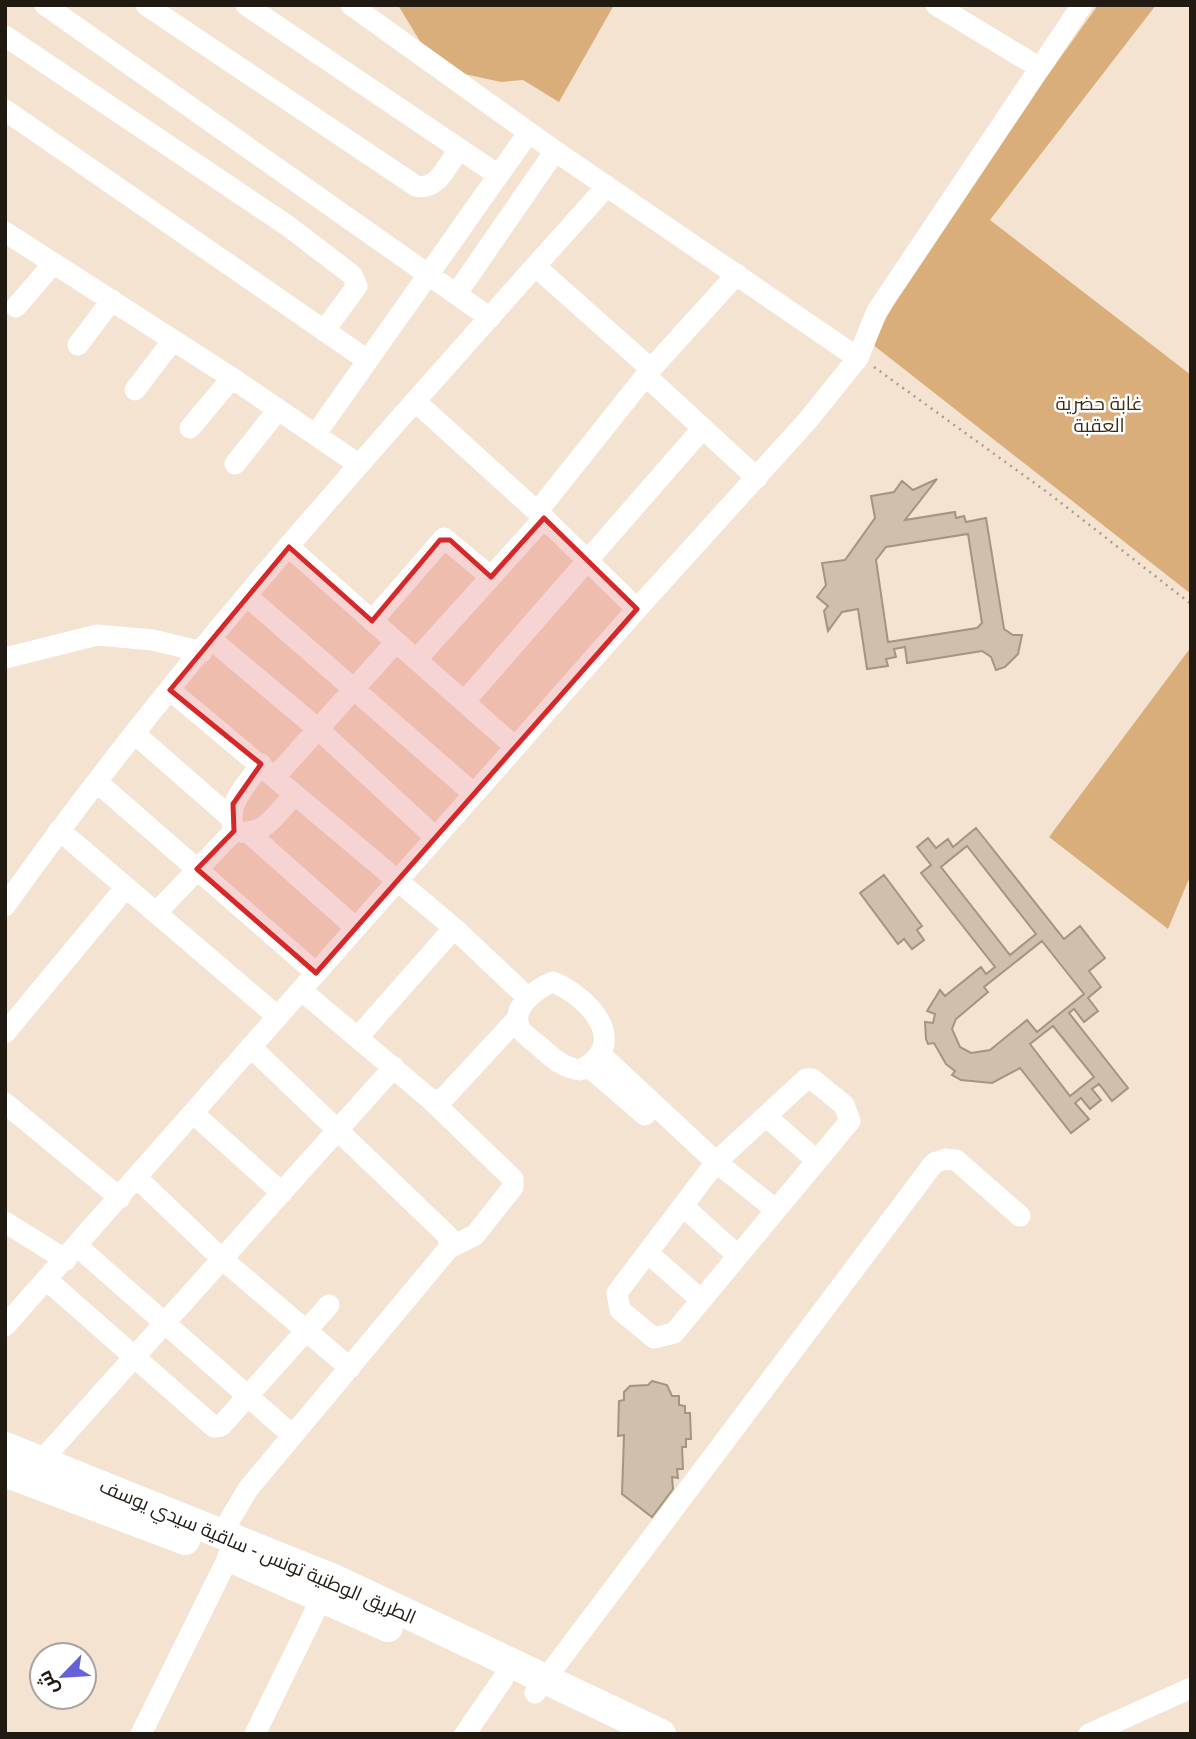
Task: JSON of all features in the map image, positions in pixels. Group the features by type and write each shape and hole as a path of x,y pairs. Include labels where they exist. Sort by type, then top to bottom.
{"highway":[{"name":"الطريق الوطنية تونس - ساقية سيدي يوسف","path":"5,1447 42,1460 225,1545 322,1597 503,1679 540,1686 661,1734"},
{"name":"الطريق الوطنية تونس - ساقية سيدي يوسف","path":"5,1472 336,1580 540,1686 616,1734"}],"street":[{"path":"45,5 490,318"},
{"path":"146,5 416,186 424,188 435,183 459,149"},
{"path":"246,5 498,175"},
{"path":"351,5 555,151 858,358"},
{"path":"936,5 1040,68"},
{"path":"5,1326 637,608 757,478 858,358 877,311 1082,5"},
{"path":"5,36 288,226 352,275 357,286 324,331"},
{"path":"5,110 367,360"},
{"path":"315,435 426,274 529,132"},
{"path":"457,293 555,151"},
{"path":"5,906 59,830 170,690 358,464 607,186"},
{"path":"5,232 232,378 358,464"},
{"path":"16,307 53,264"},
{"path":"535,267 757,478"},
{"path":"416,660 491,577 649,373 737,274"},
{"path":"78,345 112,300"},
{"path":"135,390 173,340"},
{"path":"190,428 232,378"},
{"path":"415,401 541,515 637,608"},
{"path":"235,464 277,411"},
{"path":"464,702 704,428"},
{"path":"372,621 444,538 491,577"},
{"path":"289,547 515,747"},
{"path":"248,597 355,687 474,793"},
{"path":"5,658 97,635 207,646 318,729 435,837"},
{"path":"238,827 233,804 318,729 396,642"},
{"path":"170,690 454,928 527,997"},
{"path":"135,734 356,928"},
{"path":"97,782 316,973"},
{"path":"238,827 262,830 294,794"},
{"path":"157,912 238,827"},
{"path":"59,830 278,1017"},
{"path":"5,1033 127,887"},
{"path":"358,1037 454,928"},
{"path":"430,1099 442,1100 454,1089 517,1019 527,997 540,986 553,982 566,987 602,1021 606,1034 594,1060 580,1070 562,1067 520,1030 517,1019"},
{"path":"141,1734 248,1489 449,1248 475,1235 513,1187 513,1179 430,1099 301,990"},
{"path":"252,1048 448,1236 449,1248"},
{"path":"594,1060 713,1167 776,1210"},
{"path":"42,1460 394,1067"},
{"path":"806,1079 812,1079 844,1105 850,1121 674,1333 664,1338 654,1338 620,1310 617,1293 713,1167 806,1079"},
{"path":"6,1104 120,1198"},
{"path":"194,1114 282,1193"},
{"path":"766,1116 817,1161"},
{"path":"540,1686 934,1163 945,1159 956,1160 1020,1216"},
{"path":"137,1178 221,1258 351,1368"},
{"path":"683,1206 738,1256"},
{"path":"5,1222 71,1253 165,1322 292,1435"},
{"path":"648,1253 701,1300"},
{"path":"47,1280 214,1427 221,1426 330,1305"},
{"path":"255,1734 322,1597"},
{"path":"465,1734 503,1679"},
{"path":"1089,1734 1119,1728 1191,1688"}],"path":[{"path":"858,358 1051,495 1191,604"}],"highlighted area":[{"path":"544,518 637,609 316,973 197,869 234,831 233,804 261,764 170,690 289,547 372,621 440,540 450,540 491,577"}],"green space":[{"path":"398,5 614,5 559,102 523,80 501,82 460,73 421,43"},
{"name":"غابة حضرية العقبة","path":"1098,5 1156,5 990,220 1191,375 1191,594 872,344 927,244"},
{"path":"1191,647 1191,874 1168,929 1049,837"}],"building":[{"path":"937,479 905,520 955,512 956,518 964,516 966,522 986,518 1004,629 1013,635 1022,635 1018,654 1005,667 996,670 991,657 982,651 907,663 905,647 894,649 896,657 886,659 888,666 867,669 858,609 842,612 828,631 824,611 828,606 817,597 826,585 822,563 845,560 875,518 871,496 894,492 902,481 913,490","holes":["968,534 982,623 977,628 888,642 876,560 886,547"]},
{"path":"976,828 1064,939 1080,926 1105,958 1089,971 1101,987 1088,998 1098,1011 1084,1022 1074,1009 1069,1013 1128,1088 1112,1101 1099,1084 1092,1089 1101,1100 1090,1109 1081,1098 1075,1103 1089,1119 1071,1133 1020,1068 992,1083 961,1080 952,1075 955,1071 946,1064 934,1043 928,1044 925,1022 933,1023 935,1014 927,1011 940,990 945,996 981,967 986,974 995,967 921,873 931,865 917,847 928,838 936,848 948,839 953,847","holes":["967,846 1036,934 1010,955 941,867","1042,941 1084,994 1037,1032 1027,1020 990,1050 971,1053 960,1047 952,1029 956,1019 988,992 984,987","1053,1026 1094,1077 1070,1096 1030,1044"]},
{"path":"884,875 922,926 917,930 924,940 912,949 904,939 898,944 860,893"},
{"path":"652,1381 667,1385 672,1396 679,1396 679,1405 685,1406 685,1413 690,1413 691,1439 686,1439 686,1447 682,1447 683,1469 677,1469 678,1478 672,1477 673,1489 652,1517 622,1494 624,1435 618,1436 619,1401 624,1400 624,1392 630,1386 648,1385"}]}
